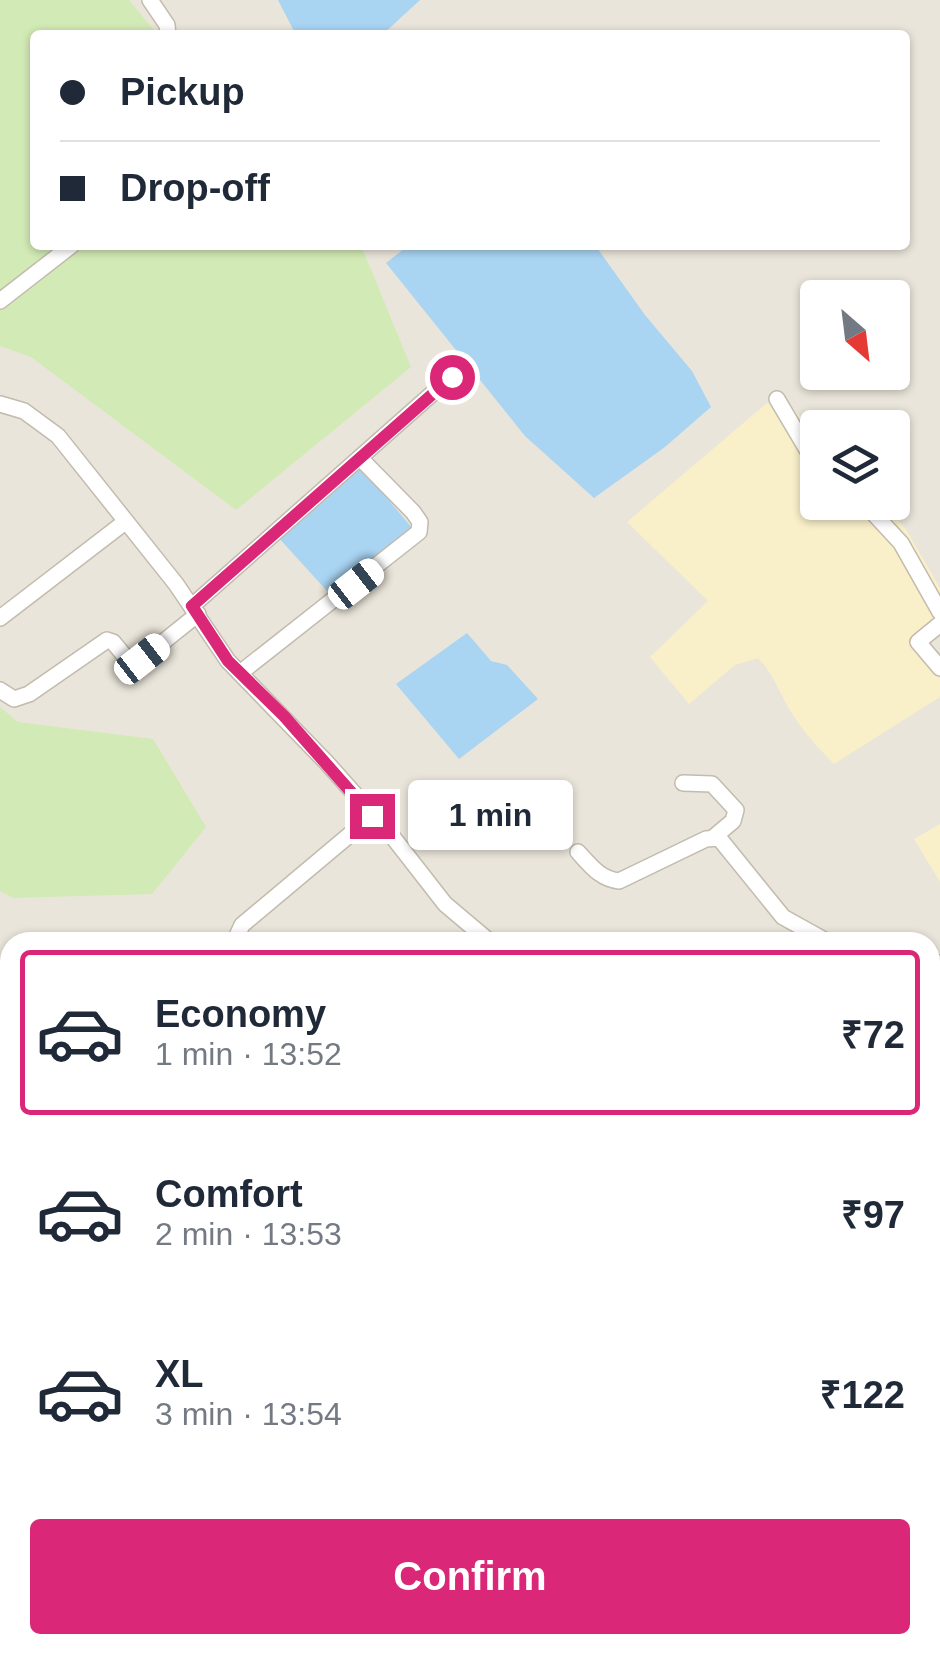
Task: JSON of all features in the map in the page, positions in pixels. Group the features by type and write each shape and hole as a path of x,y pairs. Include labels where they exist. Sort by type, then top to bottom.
{"street":[{"path":"150,0 168,30"},
{"path":"0,301 66,250"},
{"path":"0,690 14,699 29,694 107,640 128,660 142,659 452,377"},
{"path":"778,400 800,438"},
{"path":"0,404 24,411 58,436 195,610 228,661 284,716 446,904 478,932"},
{"path":"240,674 419,532 420,522 413,512 360,458"},
{"path":"880,520 901,543 940,612"},
{"path":"0,618 125,522"},
{"path":"940,624 918,642 940,668"},
{"path":"578,852 599,874 619,881 714,837 732,821 736,810 712,784 683,783"},
{"path":"239,932 242,925 372,816"},
{"path":"714,837 724,843 783,917 810,932"}],"shaded area":[{"path":"0,0 940,0 940,932 0,932"}],"green space":[{"path":"0,0 129,0 154,30 30,30 30,250 363,250 411,367 236,510 31,357 0,346"},
{"path":"0,707 18,722 153,739 206,827 152,894 13,898 0,891"}],"sand":[{"path":"767,403 789,406 800,417 800,520 898,520 940,588 940,632 926,644 940,661 940,697 834,764 798,723 758,658 735,665 689,704 650,657 708,601 627,522"},
{"path":"940,824 940,882 914,839"}],"water":[{"path":"278,0 420,0 387,30 293,30"},
{"path":"403,250 599,250 692,371 711,407 665,447 594,498 525,436 386,263"},
{"path":"360,466 412,528 328,592 277,536"},
{"path":"467,633 491,661 507,665 538,699 459,759 396,684"}],"route":[{"path":"372,816 284,716 228,661 192,606 452,377"}]}
